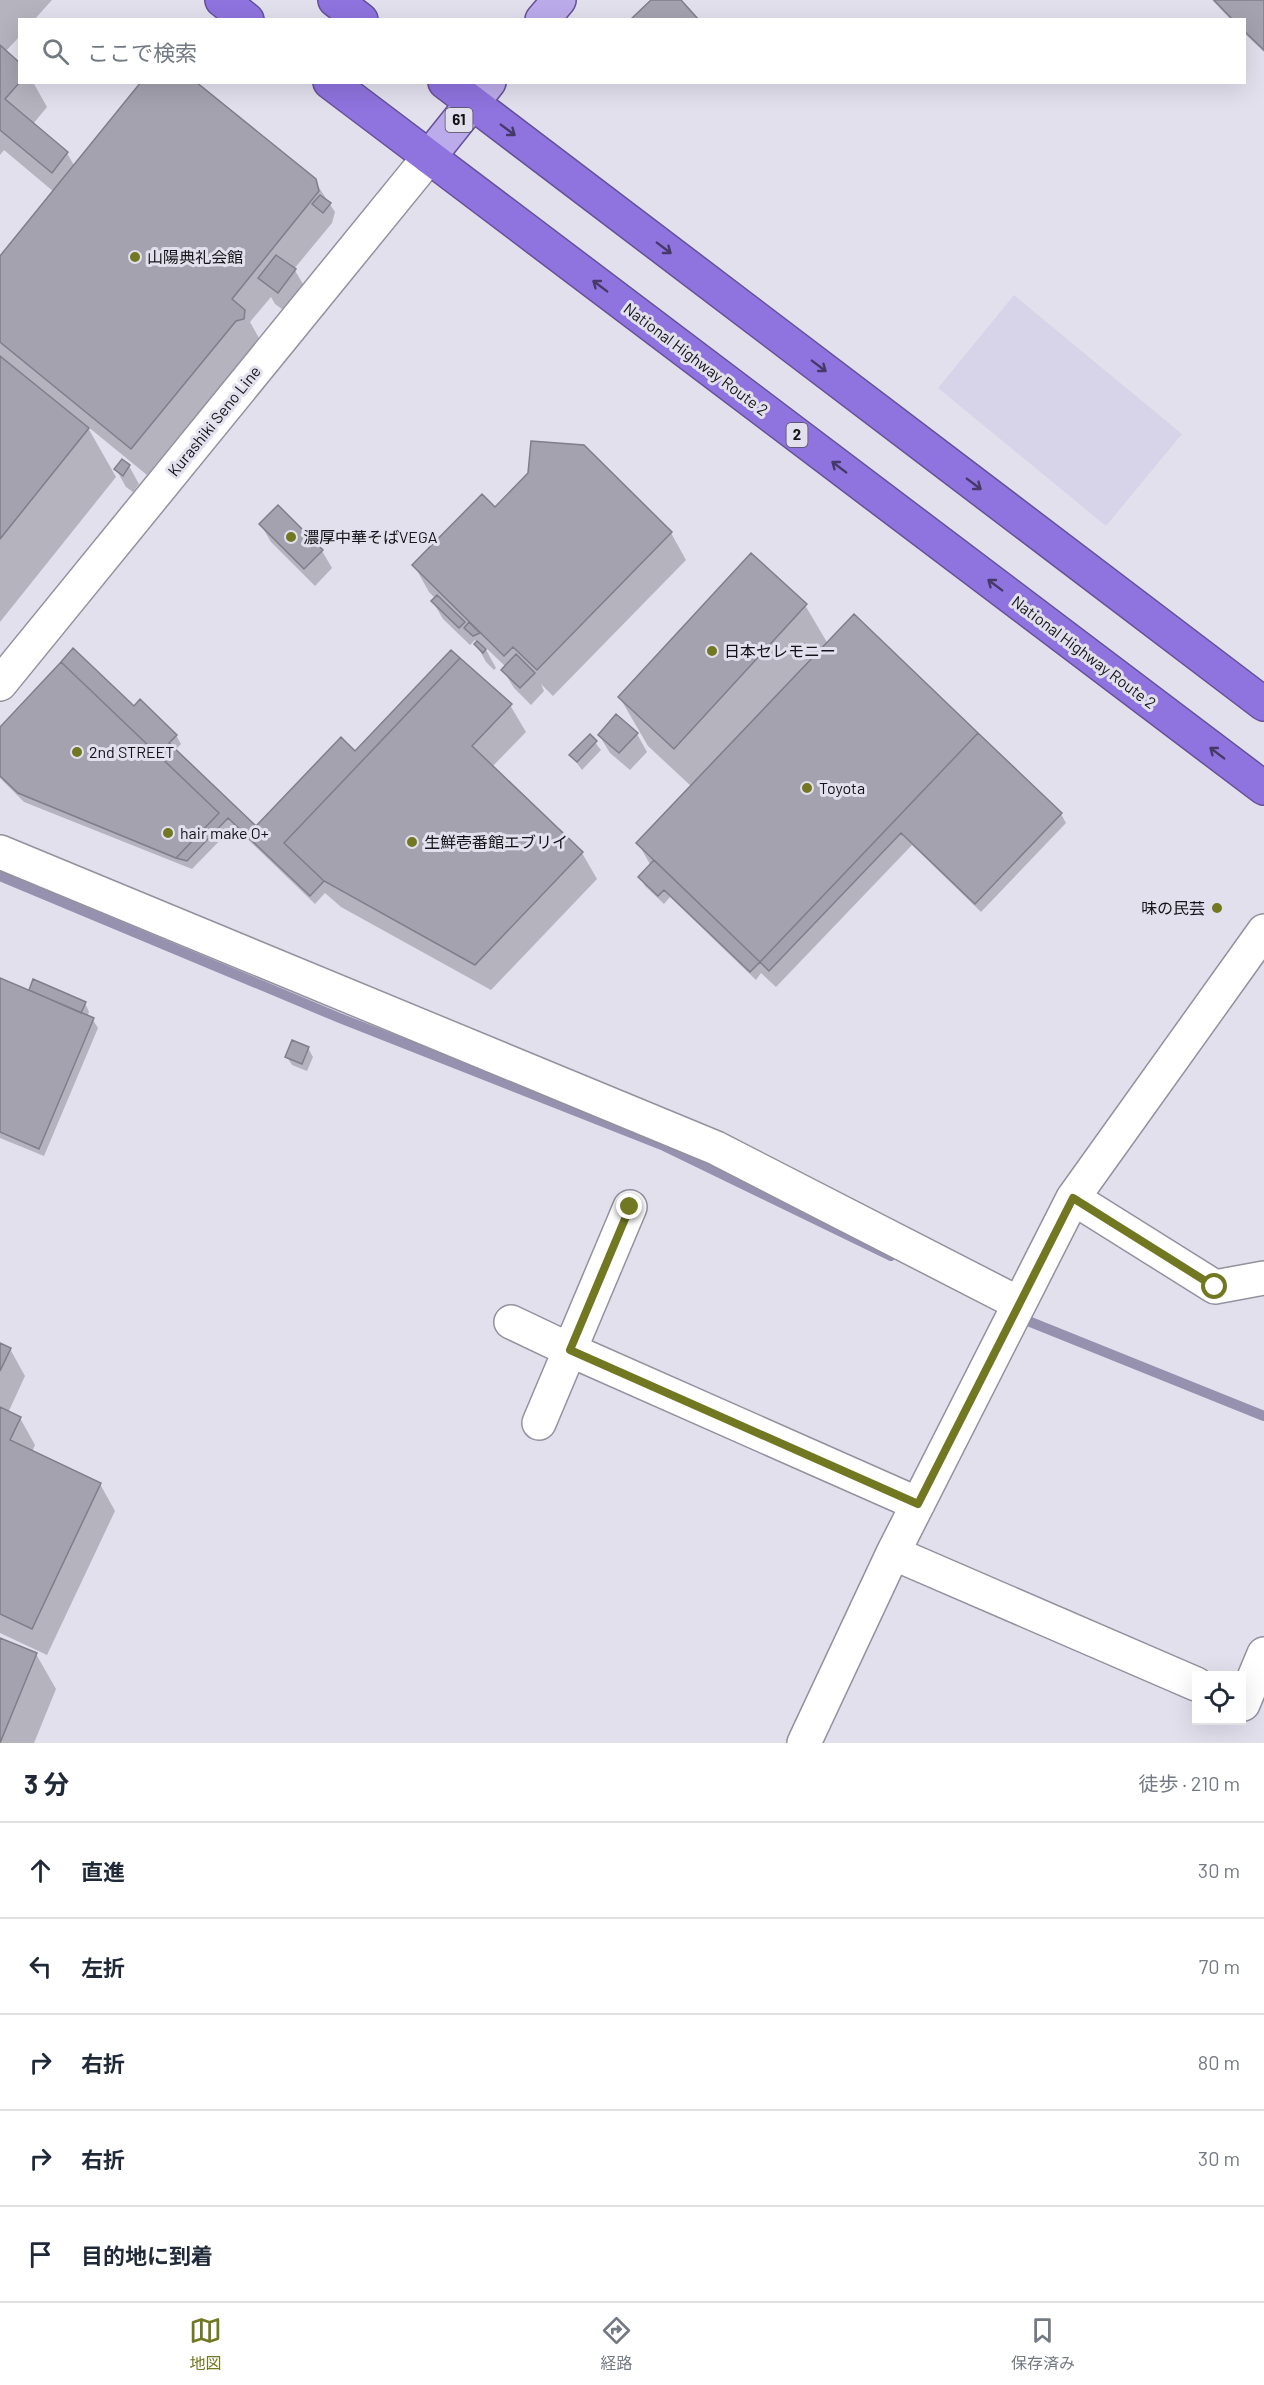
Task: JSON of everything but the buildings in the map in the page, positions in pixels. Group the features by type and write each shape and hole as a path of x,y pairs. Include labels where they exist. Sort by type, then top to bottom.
{"highway":[{"path":"222,0 244,18"},
{"path":"335,0 358,18"},
{"name":"National Highway Route 2","path":"333,84 1264,788"},
{"path":"452,84 481,93 1264,704"}],"main road":[{"path":"544,18 559,0"},
{"name":"61","path":"429,157 481,93"}],"street":[{"name":"Kurashiki Seno Line","path":"0,684 429,157"},
{"path":"0,852 716,1148 1018,1303"},
{"path":"804,1743 893,1553 1073,1198 1264,931"},
{"path":"1073,1198 1215,1287 1264,1278"},
{"path":"539,1423 630,1207"},
{"path":"511,1322 918,1504"},
{"path":"893,1553 1192,1682"},
{"path":"1249,1706 1264,1654"}],"shaded area":[{"path":"1014,295 1182,434 1106,526 938,388"}],"waterway":[{"path":"0,876 342,1019 662,1145 891,1256"},
{"path":"1028,1321 1264,1416"}],"place":[{"name":"山陽典礼会館","path":"135,257"},
{"name":"濃厚中華そばVEGA","path":"291,537"},
{"name":"日本セレモニー","path":"712,651"},
{"name":"2nd STREET","path":"77,752"},
{"name":"Toyota","path":"807,788"},
{"name":"hair make O+","path":"168,833"},
{"name":"生鮮壱番館エブリイ","path":"412,842"},
{"name":"味の民芸","path":"1217,908"}],"route":[{"path":"630,1207 570,1350 918,1504 1073,1198 1215,1287"}]}
